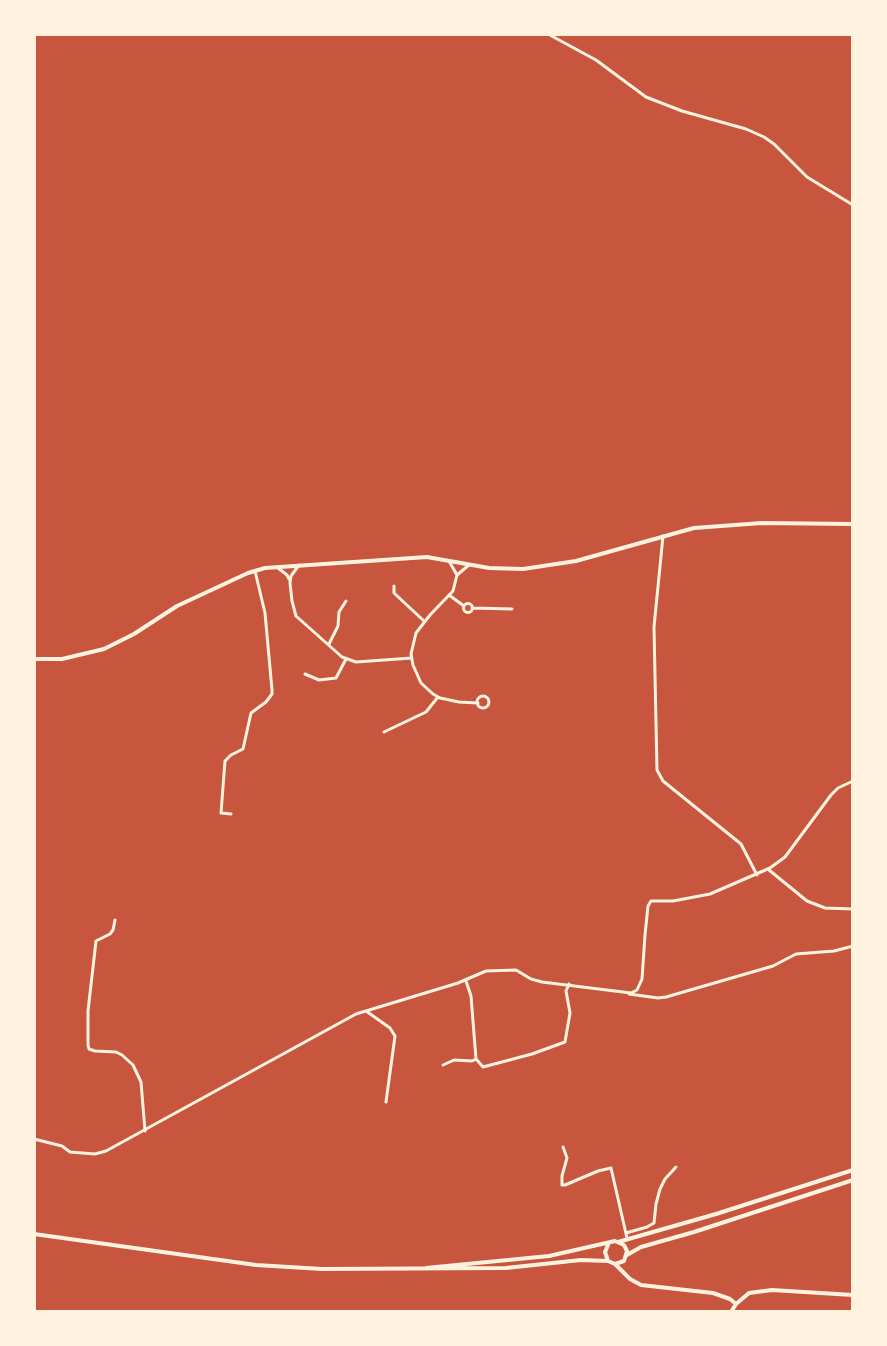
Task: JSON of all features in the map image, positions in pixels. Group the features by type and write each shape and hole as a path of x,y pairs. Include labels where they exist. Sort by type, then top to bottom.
{"main road":[{"path":"34,659 75,657 112,646 177,606 255,571 278,567 427,557 505,569 557,565 694,528 734,524 853,524"},
{"path":"426,1268 549,1256 618,1242 853,1170"},
{"path":"615,1264 624,1261 627,1255 641,1247 853,1180"},
{"path":"34,1234 256,1265 322,1269 506,1268 581,1260 608,1261 636,1283 713,1293 736,1304"},
{"path":"618,1242 626,1248 627,1255"},
{"path":"608,1261 605,1252 610,1243"},
{"path":"731,1312 749,1293 772,1290 853,1295"}],"street":[{"path":"548,34 596,60 646,97 764,137 807,177 853,205"},
{"path":"663,536 654,627 657,770 663,781 741,844 757,875"},
{"path":"449,561 457,575"},
{"path":"290,583 299,565"},
{"path":"469,565 457,575 453,591 416,633 412,658 421,683 438,697 478,703"},
{"path":"278,567 290,583 296,616 346,659 356,662 412,658"},
{"path":"231,814 221,813 225,761 243,749 251,713 272,694 265,613 255,571"},
{"path":"394,586 394,593 425,621"},
{"path":"385,595 394,593"},
{"path":"449,595 464,606 466,612 472,608 512,609"},
{"path":"328,645 346,601"},
{"path":"305,674 319,680 336,678 346,659"},
{"path":"384,732 426,712 438,697"},
{"path":"640,996 648,906 651,901 673,901 710,894 768,870 785,857 831,795 853,781"},
{"path":"768,870 807,901 825,908 853,909"},
{"path":"115,920 110,934 96,941 88,1011 88,1045 95,1051 116,1052 133,1065 141,1082 145,1131"},
{"path":"34,1139 62,1146 70,1152 95,1154 106,1151 356,1014 466,981 486,971 516,970 542,982 658,998 773,966 796,954 853,946"},
{"path":"625,993 637,990 642,979"},
{"path":"466,981 471,996 476,1059 483,1067 565,1042 570,1013 566,991 569,984"},
{"path":"366,1011 390,1028 395,1036 386,1102"},
{"path":"443,1065 454,1060 476,1059"},
{"path":"563,1147 567,1158 562,1185 611,1168 628,1239"},
{"path":"626,1233 654,1223 660,1189 676,1167"}]}
